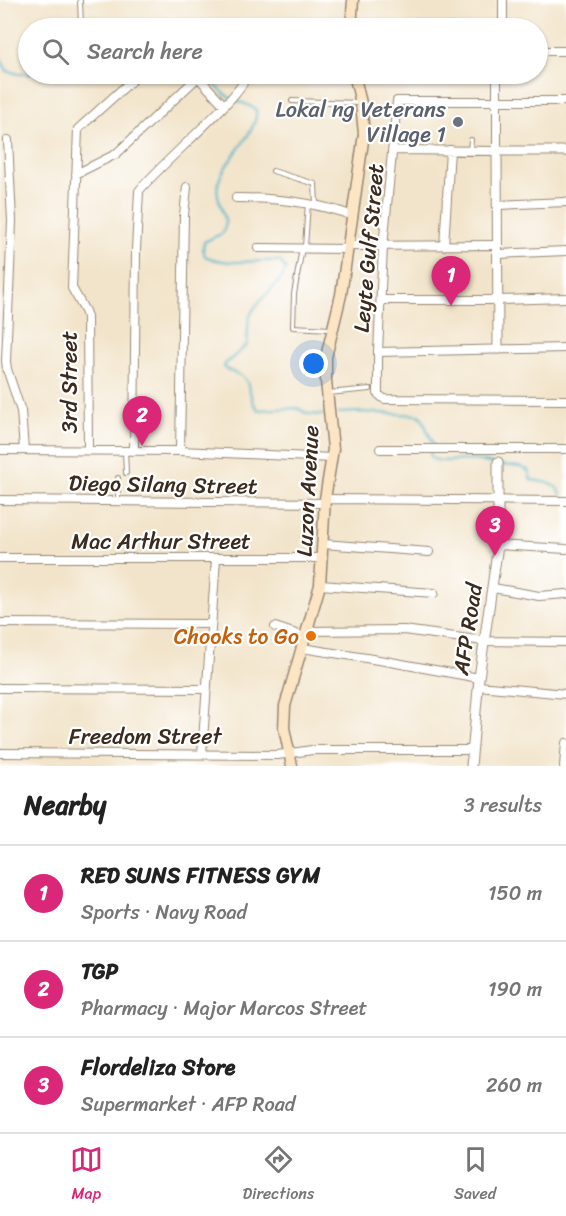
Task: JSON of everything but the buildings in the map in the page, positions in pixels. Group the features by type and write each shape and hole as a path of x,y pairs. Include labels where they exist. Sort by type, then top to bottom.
{"main road":[{"path":"352,18 353,0"},
{"name":"Luzon Avenue","path":"292,766 284,728 285,706 321,585 325,501 332,458 326,357 340,295 364,134 356,84"}],"street":[{"path":"503,0 503,18"},
{"path":"548,51 566,51"},
{"name":"3rd Street","path":"88,450 87,317 72,288 78,128 128,84"},
{"path":"76,174 116,154 187,84"},
{"path":"208,84 229,100"},
{"path":"134,450 136,250 140,191 243,84"},
{"path":"497,84 498,349"},
{"name":"Leyte Gulf Street","path":"498,101 470,103 398,101 383,247 378,352 380,398 566,400"},
{"path":"498,101 566,101"},
{"path":"8,140 12,217 6,369 21,411 24,450"},
{"path":"394,150 566,151"},
{"path":"444,246 450,150"},
{"path":"180,451 187,187"},
{"path":"236,198 312,204 353,216"},
{"path":"498,205 566,202"},
{"path":"258,248 444,246 566,251"},
{"path":"382,300 566,298"},
{"path":"378,352 566,348"},
{"path":"380,449 566,449"},
{"path":"0,450 180,451 332,458"},
{"name":"AFP Road","path":"471,766 484,640 498,545 498,462"},
{"name":"Diego Silang Street","path":"0,500 566,501"},
{"path":"323,544 429,552"},
{"path":"498,545 566,549"},
{"name":"Mac Arthur Street","path":"0,558 322,558"},
{"path":"202,753 216,559"},
{"path":"321,585 434,593"},
{"path":"493,588 539,596 566,594"},
{"path":"0,623 211,624"},
{"path":"274,627 305,639 479,682 566,694"},
{"path":"305,639 404,630 484,640 566,642"},
{"path":"0,688 207,689"},
{"path":"564,766 566,743"},
{"name":"Freedom Street","path":"0,753 289,754 312,750 471,750"}],"lane":[{"path":"80,0 81,18"},
{"path":"292,101 361,103"},
{"path":"470,150 471,140"},
{"path":"273,171 315,184 294,294 293,327 331,329"},
{"path":"0,295 10,292"},
{"path":"327,393 370,389"},
{"path":"125,450 126,473"},
{"path":"118,477 118,501"}],"waterway":[{"path":"0,57 7,71 18,74"},
{"path":"214,84 227,96 256,110 252,128 221,175 217,191 225,227 223,233 204,242 205,256 232,262 280,261 286,269 283,276 253,310 248,323 247,345 224,367 245,379 259,410 297,408 308,414 324,415"},
{"path":"338,413 419,415 434,446"},
{"path":"431,451 430,455 433,459 441,461 474,460 494,464"},
{"path":"500,465 528,470 531,480 552,485 561,494"}],"place":[{"name":"Lokal ng Veterans Village 1","path":"458,122"},
{"name":"RED SUNS FITNESS GYM","path":"451,306"},
{"name":"TGP","path":"142,446"},
{"name":"Flordeliza Store","path":"495,556"},
{"name":"Chooks to Go","path":"311,636"}]}
